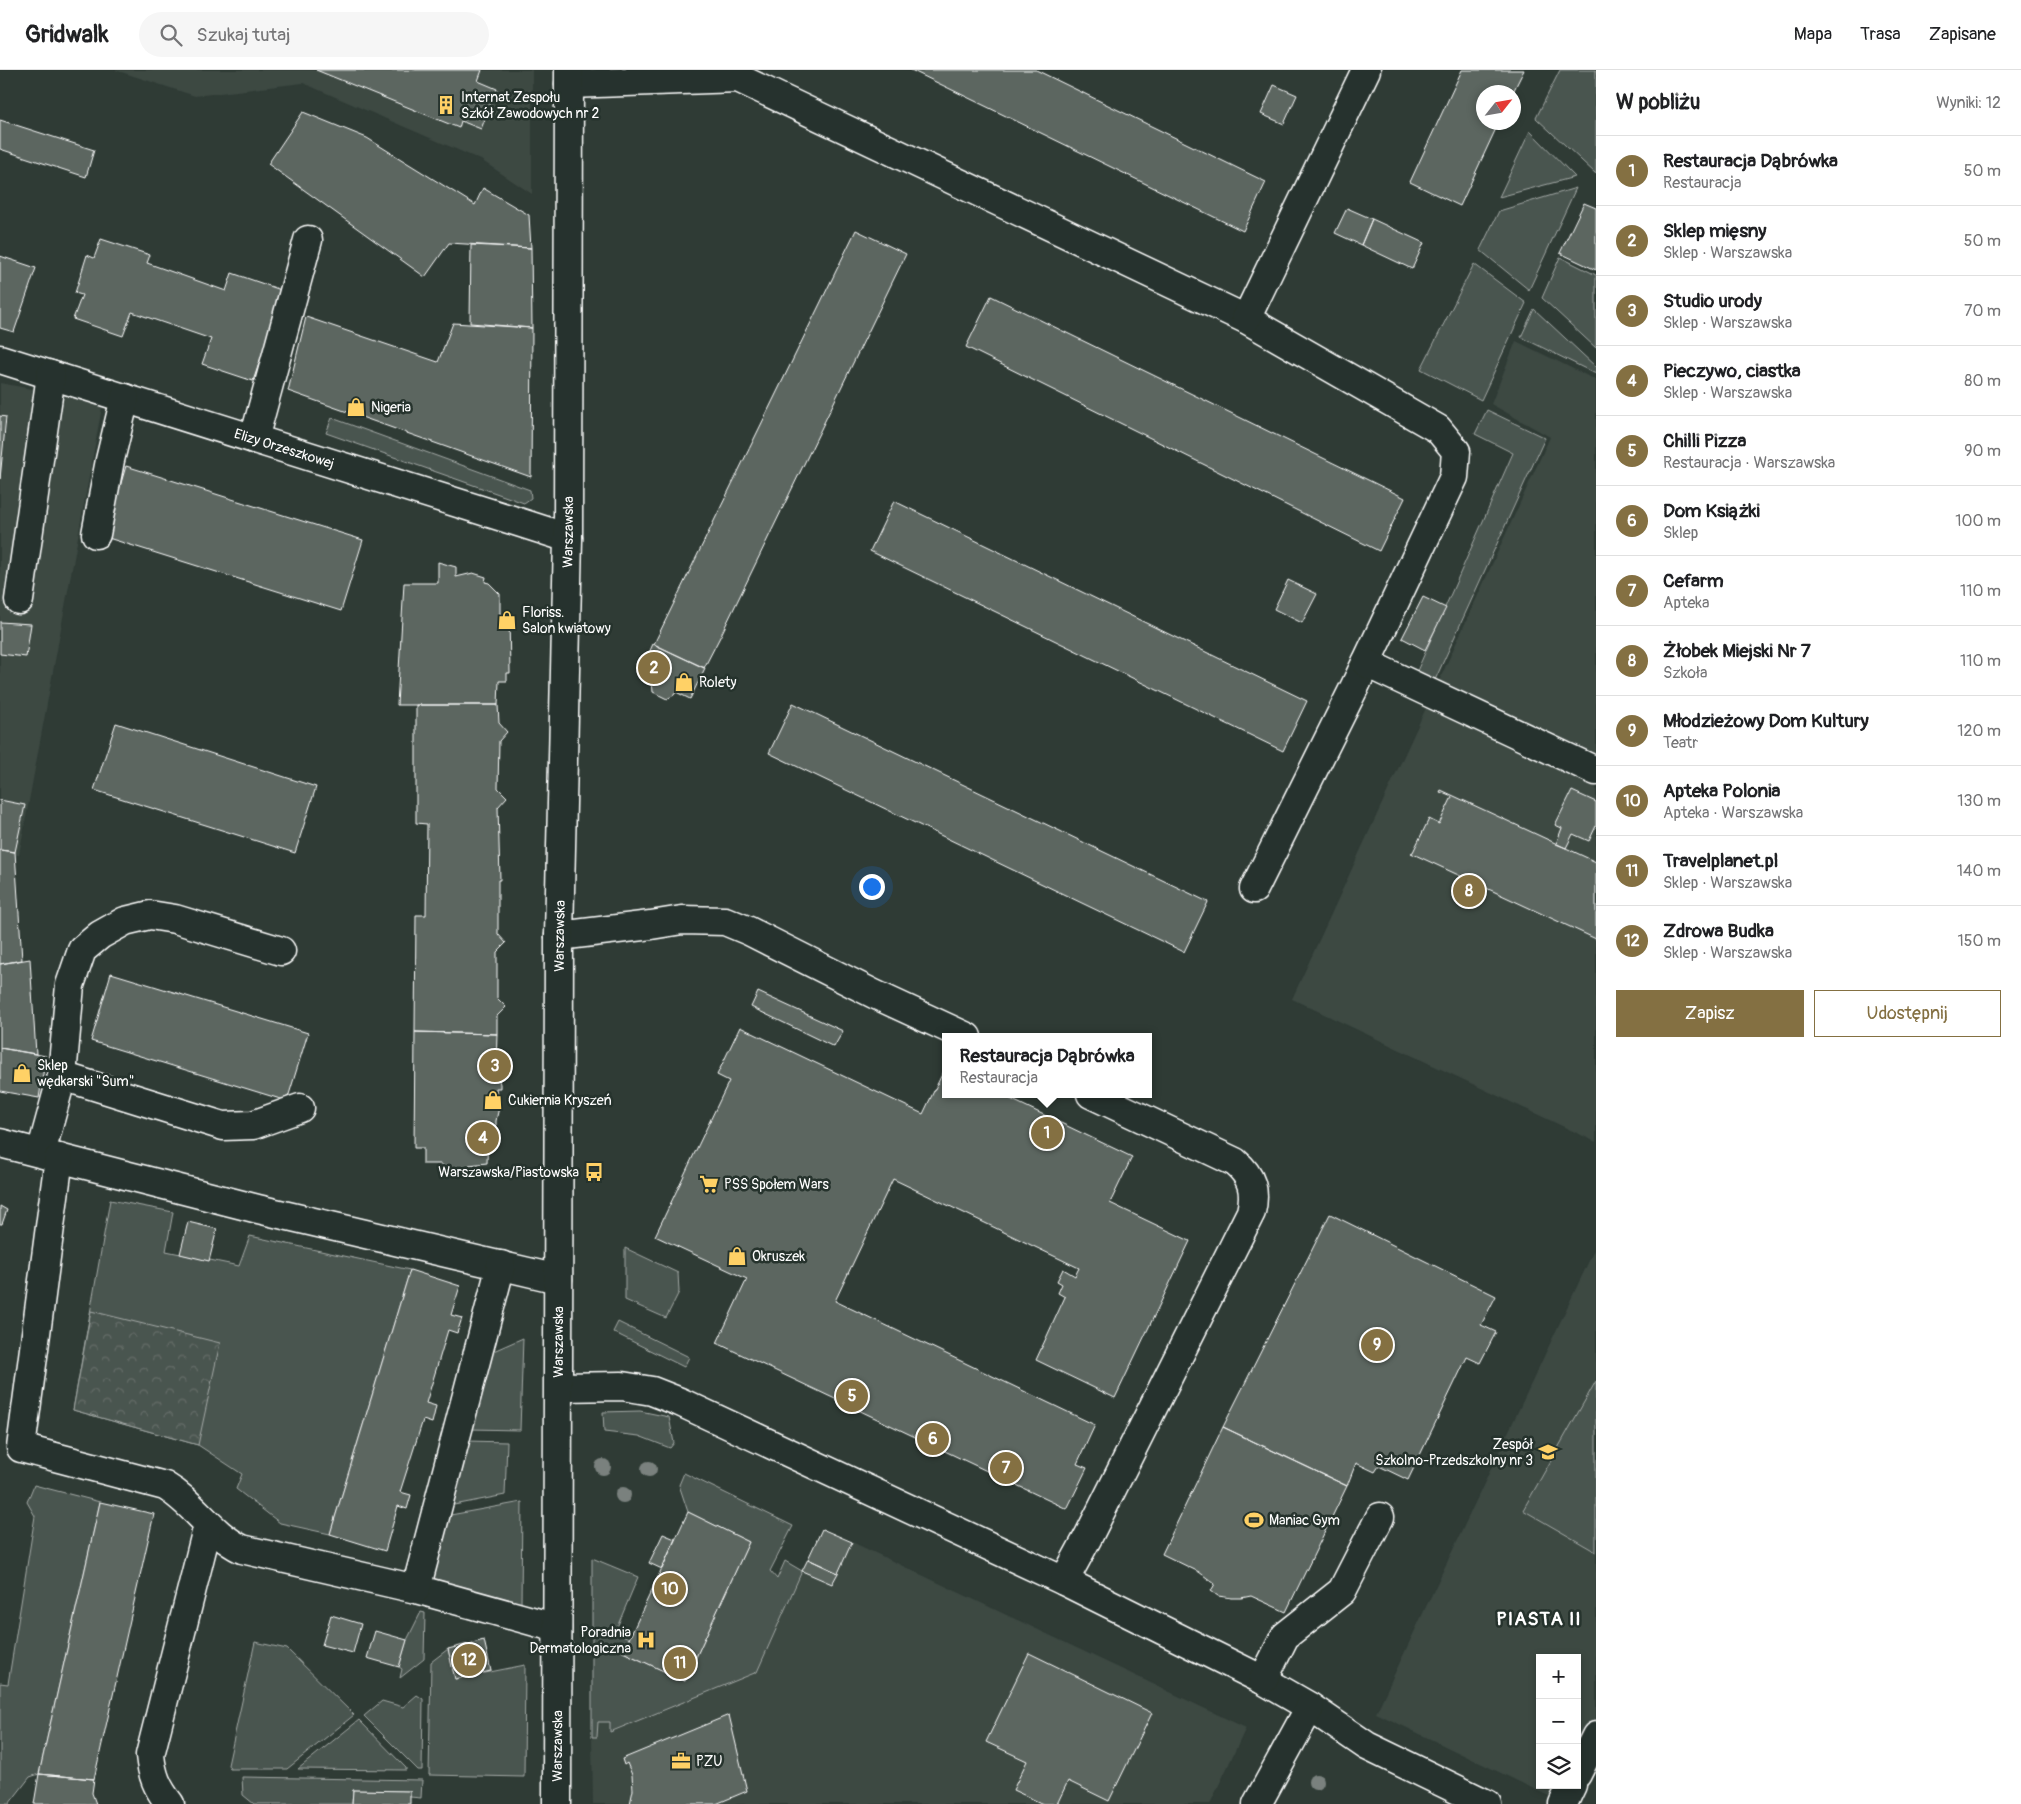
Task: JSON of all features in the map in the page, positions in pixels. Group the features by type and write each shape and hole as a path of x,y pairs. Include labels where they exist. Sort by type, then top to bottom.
{"street":[{"path":"1246,319 1366,70"},
{"path":"569,77 738,78 1246,319 1438,429 1456,451 1454,477 1366,663 1254,890"},
{"name":"Warszawska","path":"557,1804 560,1387 558,1279 560,936 568,538 569,77"},
{"path":"254,439 308,240"},
{"name":"Elizy Orzeszkowej","path":"0,359 516,520 568,538"},
{"path":"20,600 51,375"},
{"path":"96,534 110,460 125,398"},
{"path":"1366,663 1596,771"},
{"path":"281,951 175,919 150,914 125,921 100,935 82,950 70,984 62,1076 50,1155 21,1448 164,1486 178,1494 208,1525 231,1544 242,1549 416,1589 557,1628"},
{"path":"560,936 651,926 682,920 725,921 958,1033"},
{"path":"62,1076 223,1126 253,1125 300,1108"},
{"path":"1064,1581 1097,1520 1251,1212 1254,1200 1254,1191 1250,1180 1244,1169 1235,1162 1099,1098"},
{"path":"0,1143 258,1209 558,1279"},
{"path":"416,1589 500,1265"},
{"path":"560,1387 622,1386 652,1391 668,1397 1064,1581 1264,1680 1310,1707 1367,1746 1488,1804"},
{"path":"1264,1680 1285,1636 1342,1591 1380,1517"},
{"path":"170,1804 155,1782 150,1755 208,1525"},
{"path":"1257,1804 1310,1707"},
{"path":"1581,1766 1596,1736"},
{"path":"1563,1804 1570,1789"}],"shaded area":[{"path":"115,70 532,70 532,194 481,160 303,83 195,96"},
{"path":"1516,341 1596,380 1596,756 1438,683 1550,437 1491,404"},
{"path":"0,383 103,402 19,855 0,854"},
{"path":"1426,708 1596,783 1596,1142 1292,999"},
{"name":"Zespół Szkolno-Przedszkolny nr 3","path":"1596,1246 1596,1769 1581,1762 1581,1654 1536,1654 1536,1789 1558,1789 1553,1798 1376,1713"},
{"path":"852,1542 1246,1728 1210,1804 593,1804 592,1737 597,1737 598,1722 610,1722 610,1732 757,1672 802,1571 832,1584"}],"green space":[{"path":"1560,70 1596,70 1596,174 1536,118"},
{"path":"1530,131 1575,177 1499,197"},
{"path":"1576,188 1529,290 1480,250 1499,211"},
{"path":"1560,257 1596,275 1596,348 1542,298"},
{"path":"1474,264 1526,303 1481,400 1421,369"},
{"path":"1534,309 1596,367 1596,374 1521,337"},
{"path":"1487,410 1545,438 1435,680 1417,671 1513,453 1475,434"},
{"path":"332,418 530,490 531,498 524,503 326,433"},
{"path":"110,1200 173,1212 166,1251 239,1266 250,1236 410,1270 330,1534 280,1523 236,1489 242,1474 198,1445 73,1410"},
{"path":"625,1248 678,1273 679,1292 666,1318 625,1300"},
{"path":"91,1311 220,1343 198,1445 73,1410"},
{"path":"618,1322 689,1357 684,1367 613,1332"},
{"path":"523,1338 520,1430 470,1429 489,1353"},
{"path":"1596,1381 1596,1552 1523,1510"},
{"path":"640,1411 669,1417 674,1443 670,1448 639,1436 604,1432 603,1412"},
{"path":"467,1441 507,1442 505,1495 449,1506"},
{"path":"684,1473 793,1526 770,1571 777,1579 785,1561 802,1571 757,1672 610,1732 610,1722 598,1722 597,1737 592,1737 592,1558 638,1577 615,1632 629,1638 623,1652 685,1681 749,1542 688,1512 679,1485"},
{"path":"34,1485 100,1502 39,1774 30,1777 9,1804 0,1804 0,1683 8,1684 35,1516 27,1502"},
{"path":"522,1502 521,1604 432,1579 445,1516"},
{"path":"421,1612 425,1613 424,1659 400,1678 402,1669 399,1667 407,1640"},
{"path":"255,1642 287,1649 354,1715 287,1769 230,1769 228,1765"},
{"path":"448,1649 455,1679 525,1665 524,1777 429,1775 431,1662"},
{"path":"417,1695 423,1699 422,1770 418,1770 364,1716 382,1701 403,1707"},
{"path":"359,1720 406,1770 298,1769"},
{"path":"242,1777 422,1780 421,1798 410,1797 410,1791 353,1790 352,1804 254,1804 243,1795"}],"building":[{"name":"Internat Zespołu Szkół Zawodowych nr 2","path":"316,70 482,70 478,81 497,89 481,129 461,121 459,128"},
{"path":"911,70 1036,70 1266,182 1243,231"},
{"path":"1462,70 1524,70 1516,85 1476,85 1476,130 1495,130 1460,206 1410,182"},
{"path":"1274,85 1297,95 1284,124 1261,114"},
{"path":"303,112 367,138 475,205 483,188 529,215 531,248 449,243 425,277 268,164"},
{"path":"0,120 94,150 86,177 0,149"},
{"path":"1584,203 1596,208 1596,270 1560,253"},
{"path":"1347,208 1372,219 1361,245 1335,233"},
{"path":"1372,219 1424,243 1412,269 1361,245"},
{"path":"856,230 906,254 704,668 654,644"},
{"path":"101,239 150,255 147,263 226,291 232,273 284,291 253,381 202,364 211,339 132,312 123,336 73,319 82,295 75,293 87,255 94,258"},
{"path":"471,245 531,248 532,328 470,323"},
{"path":"0,256 36,268 14,332 0,328"},
{"path":"991,296 1405,498 1379,551 966,347"},
{"path":"306,317 438,362 453,323 532,328 531,477 288,391"},
{"path":"0,416 6,417 0,479"},
{"path":"126,466 363,540 341,611 105,537"},
{"path":"894,501 1307,701 1283,751 870,551"},
{"path":"438,562 456,567 456,577 473,573 486,577 485,582 489,583 500,594 500,614 509,615 510,673 507,673 507,681 499,681 498,705 397,705 404,583 438,583"},
{"path":"1288,580 1317,594 1302,623 1274,609"},
{"path":"1423,597 1446,608 1425,650 1402,638"},
{"path":"0,622 31,624 26,657 0,654"},
{"path":"653,644 705,668 690,699 676,692 667,699 653,692 652,681 639,675"},
{"path":"793,703 1208,902 1184,952 769,753"},
{"path":"416,705 498,705 499,723 507,732 499,741 498,788 507,797 498,807 500,880 498,880 498,934 506,943 497,952 497,998 506,1007 497,1016 497,1034 415,1032 416,915 426,915 427,824 416,823"},
{"path":"116,723 316,787 295,853 94,790"},
{"path":"1441,790 1596,862 1596,939 1411,853 1429,819 1439,824 1452,797 1440,792"},
{"path":"1572,791 1596,802 1596,826 1589,841 1573,834 1566,848 1556,844 1562,828 1555,825"},
{"path":"0,800 25,805 15,852 0,850"},
{"path":"0,850 15,852 22,960 0,964"},
{"path":"30,959 36,1054 0,1048 0,964"},
{"path":"111,973 308,1033 287,1101 91,1041"},
{"path":"758,992 843,1031 834,1047 751,1007"},
{"path":"740,1027 923,1114 942,1074 942,1098 1008,1098 1132,1157 1110,1203 1190,1241 1115,1398 1036,1360 1065,1297 1058,1293 1062,1284 1057,1281 1063,1269 1075,1276 1079,1268 893,1179 835,1301 1095,1425 1077,1464 1087,1468 1067,1509 717,1343 747,1279 655,1236 729,1081 717,1075"},
{"path":"415,1032 497,1034 496,1069 500,1088 496,1088 497,1101 500,1101 496,1131 488,1130 487,1163 469,1165 465,1169 457,1171 447,1169 441,1164 423,1164 423,1148 414,1148"},
{"name":"Sklep wędkarski \"Sum\"","path":"0,1048 46,1056 39,1098 0,1091"},
{"path":"0,1206 7,1210 2,1224 0,1224"},
{"path":"1330,1214 1496,1296 1481,1325 1496,1332 1480,1363 1467,1357 1408,1480 1379,1466 1375,1472 1356,1463 1347,1486 1223,1427"},
{"path":"188,1222 217,1229 209,1261 180,1254"},
{"path":"410,1270 460,1286 451,1315 462,1318 457,1333 448,1330 426,1403 436,1406 432,1423 423,1420 400,1492 411,1495 407,1509 398,1506 385,1551 330,1534"},
{"name":"Maniac Gym","path":"1223,1427 1347,1486 1286,1612 1251,1596 1232,1598 1218,1596 1211,1591 1215,1584 1199,1572 1162,1554"},
{"path":"100,1502 154,1514 94,1779 39,1774"},
{"path":"688,1512 749,1542 685,1681 623,1652"},
{"path":"822,1529 852,1542 838,1573 808,1559"},
{"path":"663,1534 675,1539 662,1569 649,1563"},
{"path":"808,1559 838,1573 832,1584 802,1571"},
{"path":"331,1615 361,1624 353,1653 322,1645"},
{"path":"375,1631 407,1640 399,1667 367,1658"},
{"path":"484,1640 491,1671 455,1679 448,1649"},
{"path":"1029,1653 1152,1713 1109,1801 1068,1781 1057,1804 1043,1804 1013,1790 1027,1761 986,1742"},
{"name":"PZU","path":"729,1715 747,1791 716,1804 630,1804 633,1790 632,1775 627,1763 624,1765 622,1759"},
{"path":"39,1774 94,1779 92,1793 96,1804 34,1804"},
{"path":"353,1790 410,1791 410,1804 352,1804"}],"place":[{"name":"Internat Zespołu Szkół Zawodowych nr 2","path":"446,105"},
{"name":"Nigeria","path":"356,407"},
{"name":"Floriss. Salon kwiatowy","path":"507,620"},
{"name":"Sklep mięsny","path":"654,668"},
{"name":"Rolety","path":"684,682"},
{"name":"Żłobek Miejski Nr 7","path":"1469,891"},
{"name":"Studio urody","path":"495,1066"},
{"name":"Sklep wędkarski \"Sum\"","path":"22,1073"},
{"name":"Cukiernia Kryszeń","path":"493,1100"},
{"name":"Restauracja Dąbrówka","path":"1047,1133"},
{"name":"Pieczywo, ciastka","path":"483,1138"},
{"name":"Warszawska/Piastowska","path":"594,1172"},
{"name":"PSS Społem Wars","path":"709,1184"},
{"name":"Okruszek","path":"737,1256"},
{"name":"Młodzieżowy Dom Kultury","path":"1377,1345"},
{"name":"Chilli Pizza","path":"852,1396"},
{"name":"Dom Książki","path":"933,1439"},
{"name":"Zespół Szkolno-Przedszkolny nr 3","path":"1548,1452"},
{"name":"Cefarm","path":"1006,1468"},
{"name":"Maniac Gym","path":"1254,1520"},
{"name":"Apteka Polonia","path":"670,1589"},
{"name":"Poradnia Dermatologiczna","path":"646,1640"},
{"name":"Zdrowa Budka","path":"469,1660"},
{"name":"Travelplanet.pl","path":"680,1663"},
{"name":"PZU","path":"681,1761"}],"district":[{"name":"PIASTA II","path":"1539,1618"}]}
